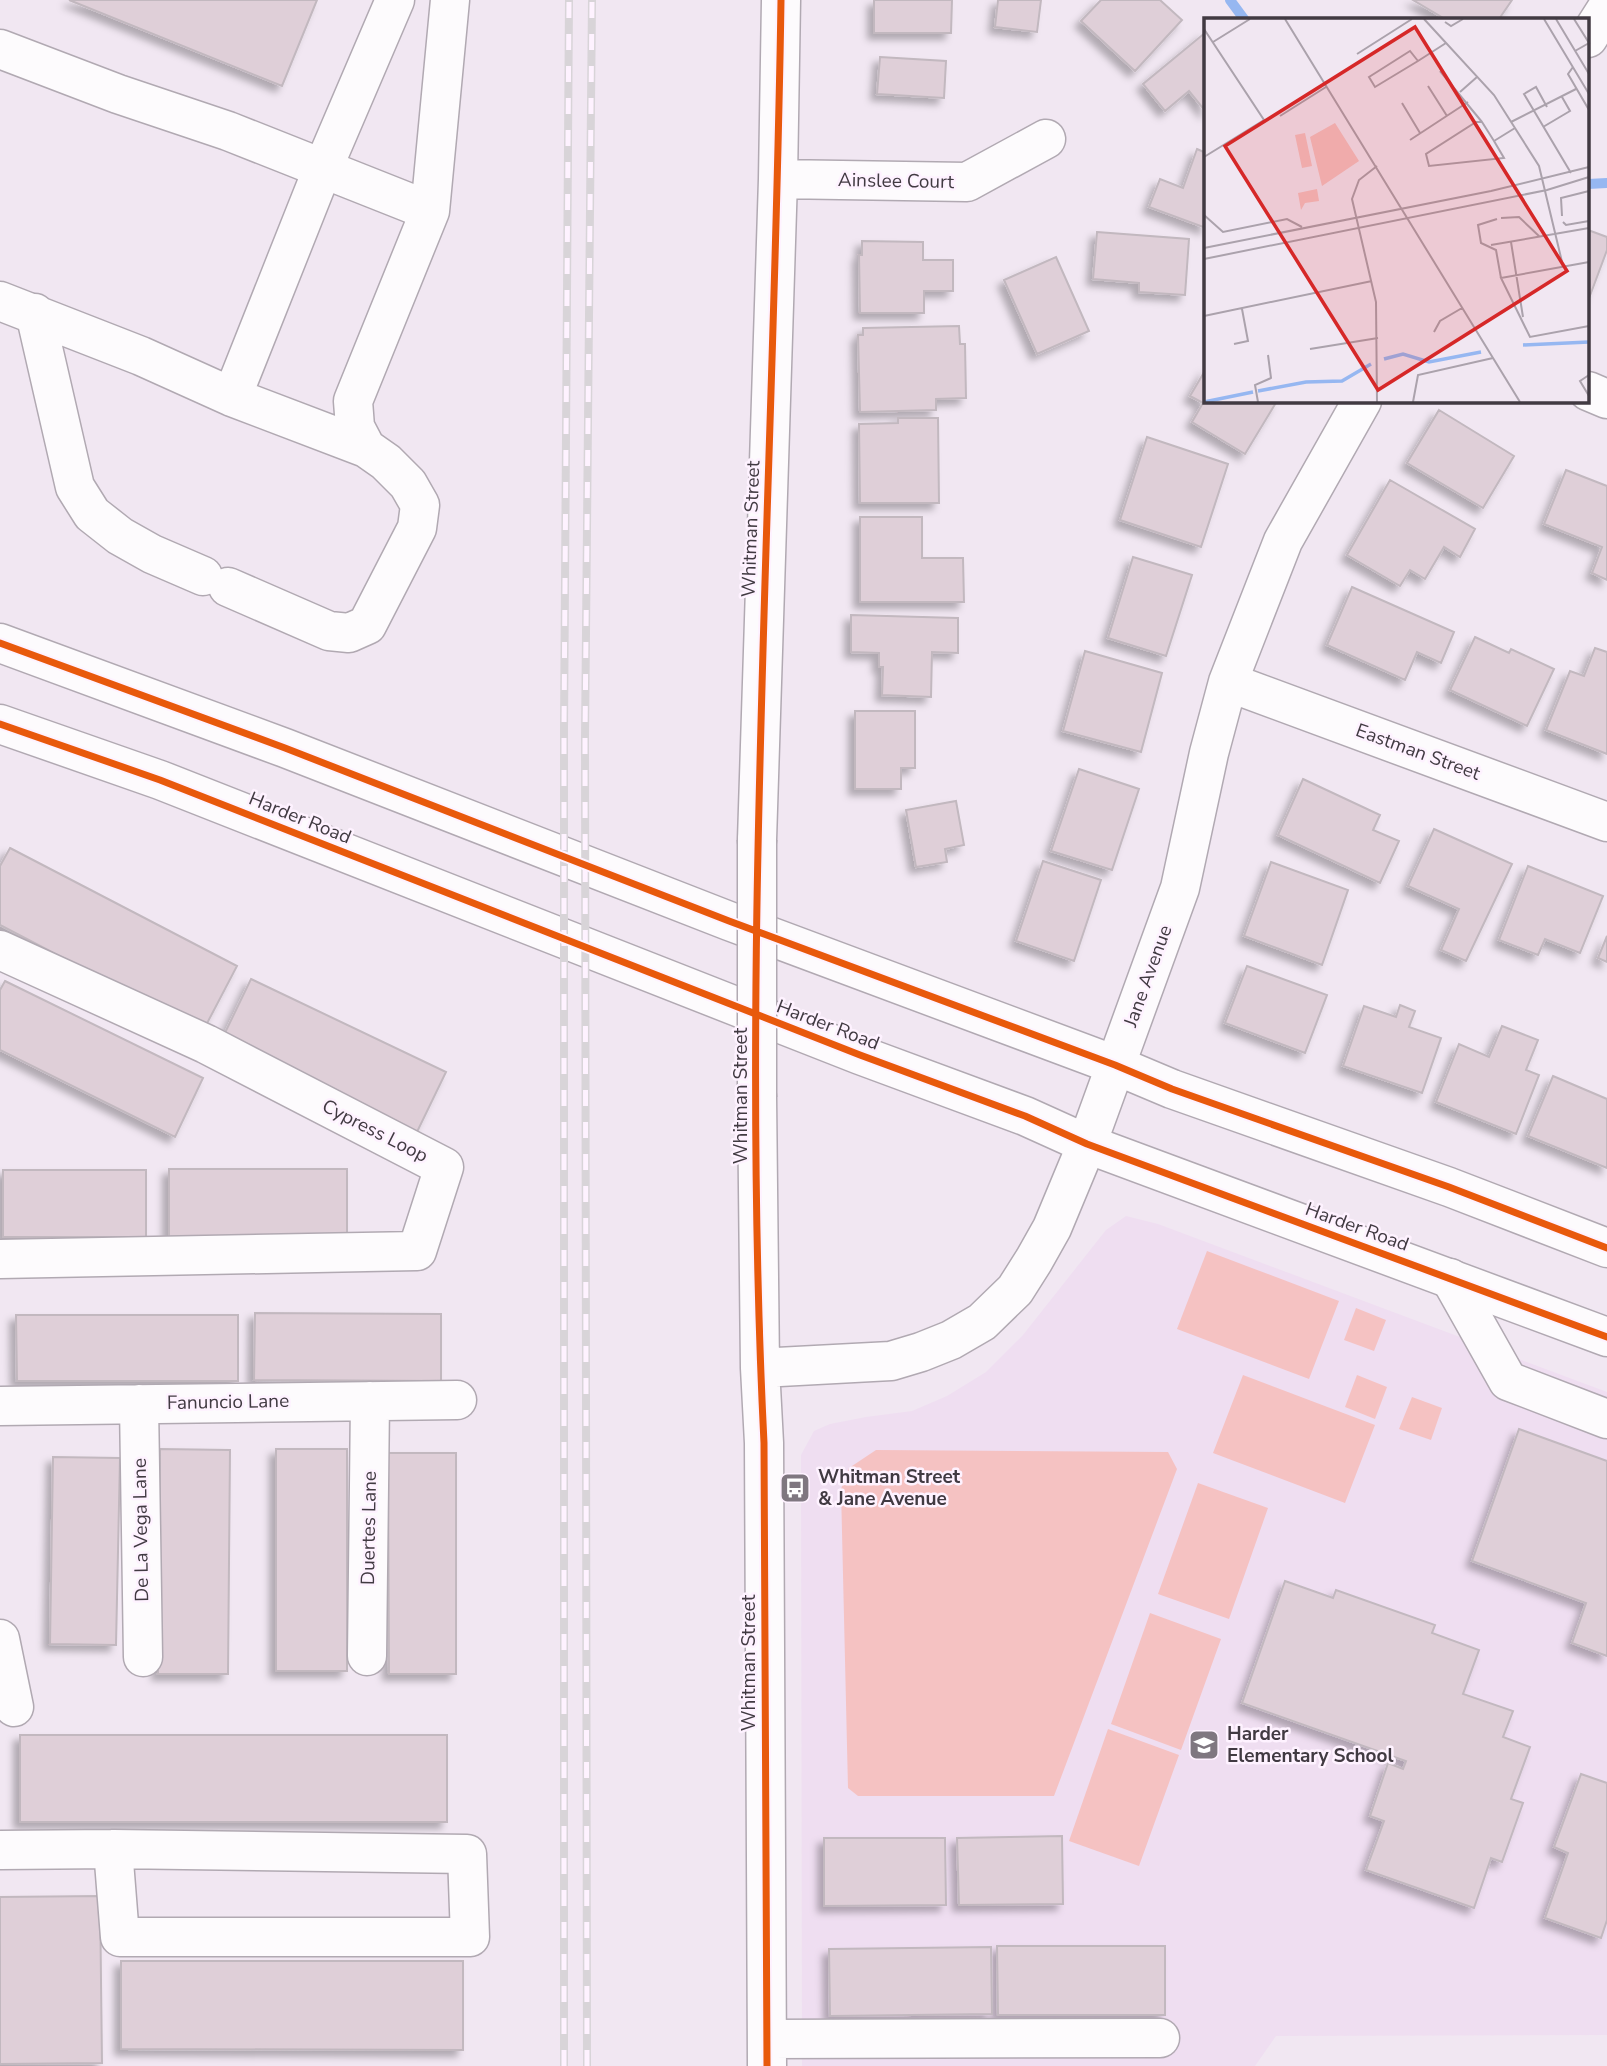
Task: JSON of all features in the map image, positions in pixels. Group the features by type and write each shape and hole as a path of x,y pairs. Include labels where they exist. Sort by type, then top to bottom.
{"street":[{"path":"232,397 323,168 394,0"},
{"path":"366,448 355,426 353,401 430,212 450,0"},
{"name":"Whitman Street","path":"767,2053 764,1443 760,1368 757,1097 757,841 781,0"},
{"path":"1590,35 1607,8"},
{"path":"1,52 228,131 430,212"},
{"name":"Ainslee Court","path":"778,178 967,182 1045,139"},
{"path":"17,307 232,397 366,448 386,462 401,477 420,505 417,528 367,625 349,632 329,631 152,554 120,536 92,514 75,487 17,307"},
{"path":"1590,392 1607,399"},
{"name":"Jane Avenue","path":"760,1368 891,1361 951,1340 982,1322 1015,1290 1034,1261 1052,1228 1087,1144 1180,888 1209,753 1228,682 1283,541 1361,402"},
{"path":"0,643 285,748 741,926 1115,1065 1172,1089 1449,1186 1607,1248"},
{"name":"Eastman Street","path":"1228,682 1607,822"},
{"name":"Harder Road","path":"0,724 160,780 860,1055 1025,1116 1087,1144 1607,1337"},
{"name":"Cypress Loop","path":"0,950 206,1044 444,1167 417,1251 0,1259"},
{"path":"1450,1278 1508,1381 1607,1419"},
{"name":"Fanuncio Lane","path":"0,1406 457,1399"},
{"name":"Duertes Lane","path":"367,1656 370,1401"},
{"name":"De La Vega Lane","path":"139,1404 143,1657"},
{"path":"0,1639 14,1707"},
{"path":"0,1850 113,1849 467,1854 470,1937 120,1937 113,1849"},
{"path":"767,2053 1160,2038"}],"shaded area":[{"name":"Harder Elementary School","path":"1126,1216 1158,1224 1607,1392 1607,2035 1276,2036 1255,2066 802,2066 801,1455 814,1431 830,1424 912,1411 947,1396 986,1372 1023,1335 1106,1230"},
{"path":"1207,1251 1339,1301 1309,1379 1177,1329"},
{"path":"1356,1308 1386,1320 1374,1351 1344,1340"},
{"path":"1243,1375 1375,1425 1345,1503 1213,1453"},
{"path":"1357,1375 1387,1387 1375,1419 1345,1407"},
{"path":"1412,1397 1442,1408 1431,1440 1399,1429"},
{"path":"876,1450 1168,1452 1177,1469 1054,1796 858,1796 848,1788 841,1489 849,1468"},
{"path":"1198,1483 1268,1508 1229,1619 1158,1594"},
{"path":"1150,1613 1221,1639 1181,1750 1111,1724"},
{"path":"1108,1729 1179,1755 1139,1866 1069,1841"}],"building":[{"path":"69,0 317,0 282,86"},
{"path":"874,0 952,0 951,33 874,33"},
{"path":"998,0 1041,0 1037,32 995,27"},
{"path":"1101,0 1160,0 1182,20 1135,71 1081,21"},
{"path":"1413,0 1512,0 1500,18 1443,18"},
{"path":"1204,34 1204,110 1189,91 1165,111 1143,84"},
{"path":"880,57 946,61 944,98 877,94"},
{"path":"1197,149 1204,152 1204,227 1149,207 1160,179 1183,188"},
{"path":"1590,231 1607,237 1607,250 1590,296"},
{"path":"1097,232 1189,239 1185,295 1139,292 1139,283 1093,279"},
{"path":"862,241 923,242 923,260 953,260 953,291 924,291 924,313 860,313 859,255 862,255"},
{"path":"1056,257 1089,331 1037,354 1004,280"},
{"path":"959,326 960,344 965,344 966,398 936,399 936,410 860,412 858,335 863,335 863,328"},
{"path":"1204,372 1204,402 1276,402 1245,454 1192,422 1203,403 1190,396"},
{"path":"1439,410 1514,456 1483,508 1407,463"},
{"path":"898,418 938,418 939,503 860,503 859,424 898,423"},
{"path":"1147,437 1228,464 1201,547 1120,520"},
{"path":"1566,470 1607,486 1607,580 1592,573 1602,547 1544,524"},
{"path":"1390,480 1475,529 1460,557 1444,547 1425,579 1410,570 1400,586 1347,555"},
{"path":"860,517 922,517 922,558 963,558 964,602 860,602"},
{"path":"1133,557 1192,575 1166,656 1108,638"},
{"path":"1352,587 1454,632 1441,663 1417,652 1405,680 1327,645"},
{"path":"851,615 958,618 958,653 932,652 931,697 882,695 883,667 879,667 879,653 851,652"},
{"path":"1475,637 1509,653 1511,649 1554,669 1527,726 1450,690"},
{"path":"1595,648 1607,652 1607,754 1546,730 1570,671 1584,676"},
{"path":"1085,651 1162,673 1141,752 1063,731"},
{"path":"855,711 915,711 915,768 901,768 901,789 855,789"},
{"path":"1079,769 1139,789 1112,870 1051,851"},
{"path":"1303,779 1380,815 1373,830 1399,841 1380,883 1278,835"},
{"path":"956,801 964,845 945,849 947,862 916,867 906,810"},
{"path":"1434,829 1512,864 1466,961 1441,950 1459,909 1408,886"},
{"path":"10,848 237,966 203,1031 0,925 0,866"},
{"path":"1043,861 1101,880 1074,961 1016,941"},
{"path":"1271,862 1348,890 1322,965 1244,936"},
{"path":"1528,866 1603,896 1580,953 1545,939 1538,955 1499,940"},
{"path":"1607,936 1607,962 1598,958"},
{"path":"1247,966 1327,995 1305,1053 1225,1023"},
{"path":"251,979 446,1072 417,1132 222,1039"},
{"path":"5,981 203,1078 175,1137 0,1050 0,990"},
{"path":"1400,1005 1415,1011 1409,1027 1441,1038 1422,1093 1343,1066 1364,1006 1396,1017"},
{"path":"1502,1026 1538,1040 1526,1070 1539,1075 1516,1134 1436,1102 1459,1044 1489,1057"},
{"path":"1553,1076 1607,1099 1607,1168 1528,1136"},
{"path":"169,1169 347,1169 347,1240 169,1239"},
{"path":"3,1170 146,1170 146,1237 3,1237"},
{"path":"255,1313 441,1314 441,1381 254,1380"},
{"path":"16,1315 238,1315 238,1381 17,1381"},
{"path":"1519,1429 1607,1461 1607,1656 1572,1643 1586,1603 1472,1561"},
{"path":"160,1449 230,1450 228,1674 158,1674"},
{"path":"276,1449 347,1449 347,1671 276,1671"},
{"path":"388,1453 456,1453 456,1674 389,1674"},
{"path":"53,1457 120,1458 116,1645 50,1644"},
{"path":"1285,1581 1333,1598 1336,1590 1435,1625 1432,1633 1479,1650 1463,1694 1513,1711 1503,1737 1530,1747 1511,1799 1523,1803 1502,1862 1491,1858 1474,1908 1366,1870 1384,1821 1370,1816 1388,1763 1403,1769 1406,1761 1242,1703"},
{"path":"20,1735 447,1735 447,1822 20,1822"},
{"path":"1581,1774 1607,1783 1607,1920 1601,1938 1545,1918 1568,1853 1554,1847"},
{"path":"1062,1836 1063,1904 959,1905 957,1838"},
{"path":"824,1838 945,1838 946,1905 824,1906"},
{"path":"100,1896 102,2063 0,2064 0,1897"},
{"path":"997,1946 1165,1946 1165,2015 998,2015"},
{"path":"991,1947 992,2014 830,2016 829,1949"},
{"path":"121,1961 463,1961 463,2050 121,2049"}],"waterway":[{"path":"1230,0 1243,18"},
{"path":"1590,184 1607,183"}],"railway":[{"path":"564,2066 564,730 569,0"},
{"path":"587,2066 585,738 592,0"}],"cycle path":[{"path":"767,2066 764,1443 756,1082 757,902 781,0"},
{"path":"0,643 285,748 729,921 1115,1065 1172,1089 1449,1187 1607,1248"},
{"path":"0,724 160,780 860,1055 1025,1116 1087,1144 1607,1337"}],"place":[{"name":"Whitman Street & Jane Avenue","path":"795,1488"},
{"name":"Harder Elementary School","path":"1204,1745"}]}
